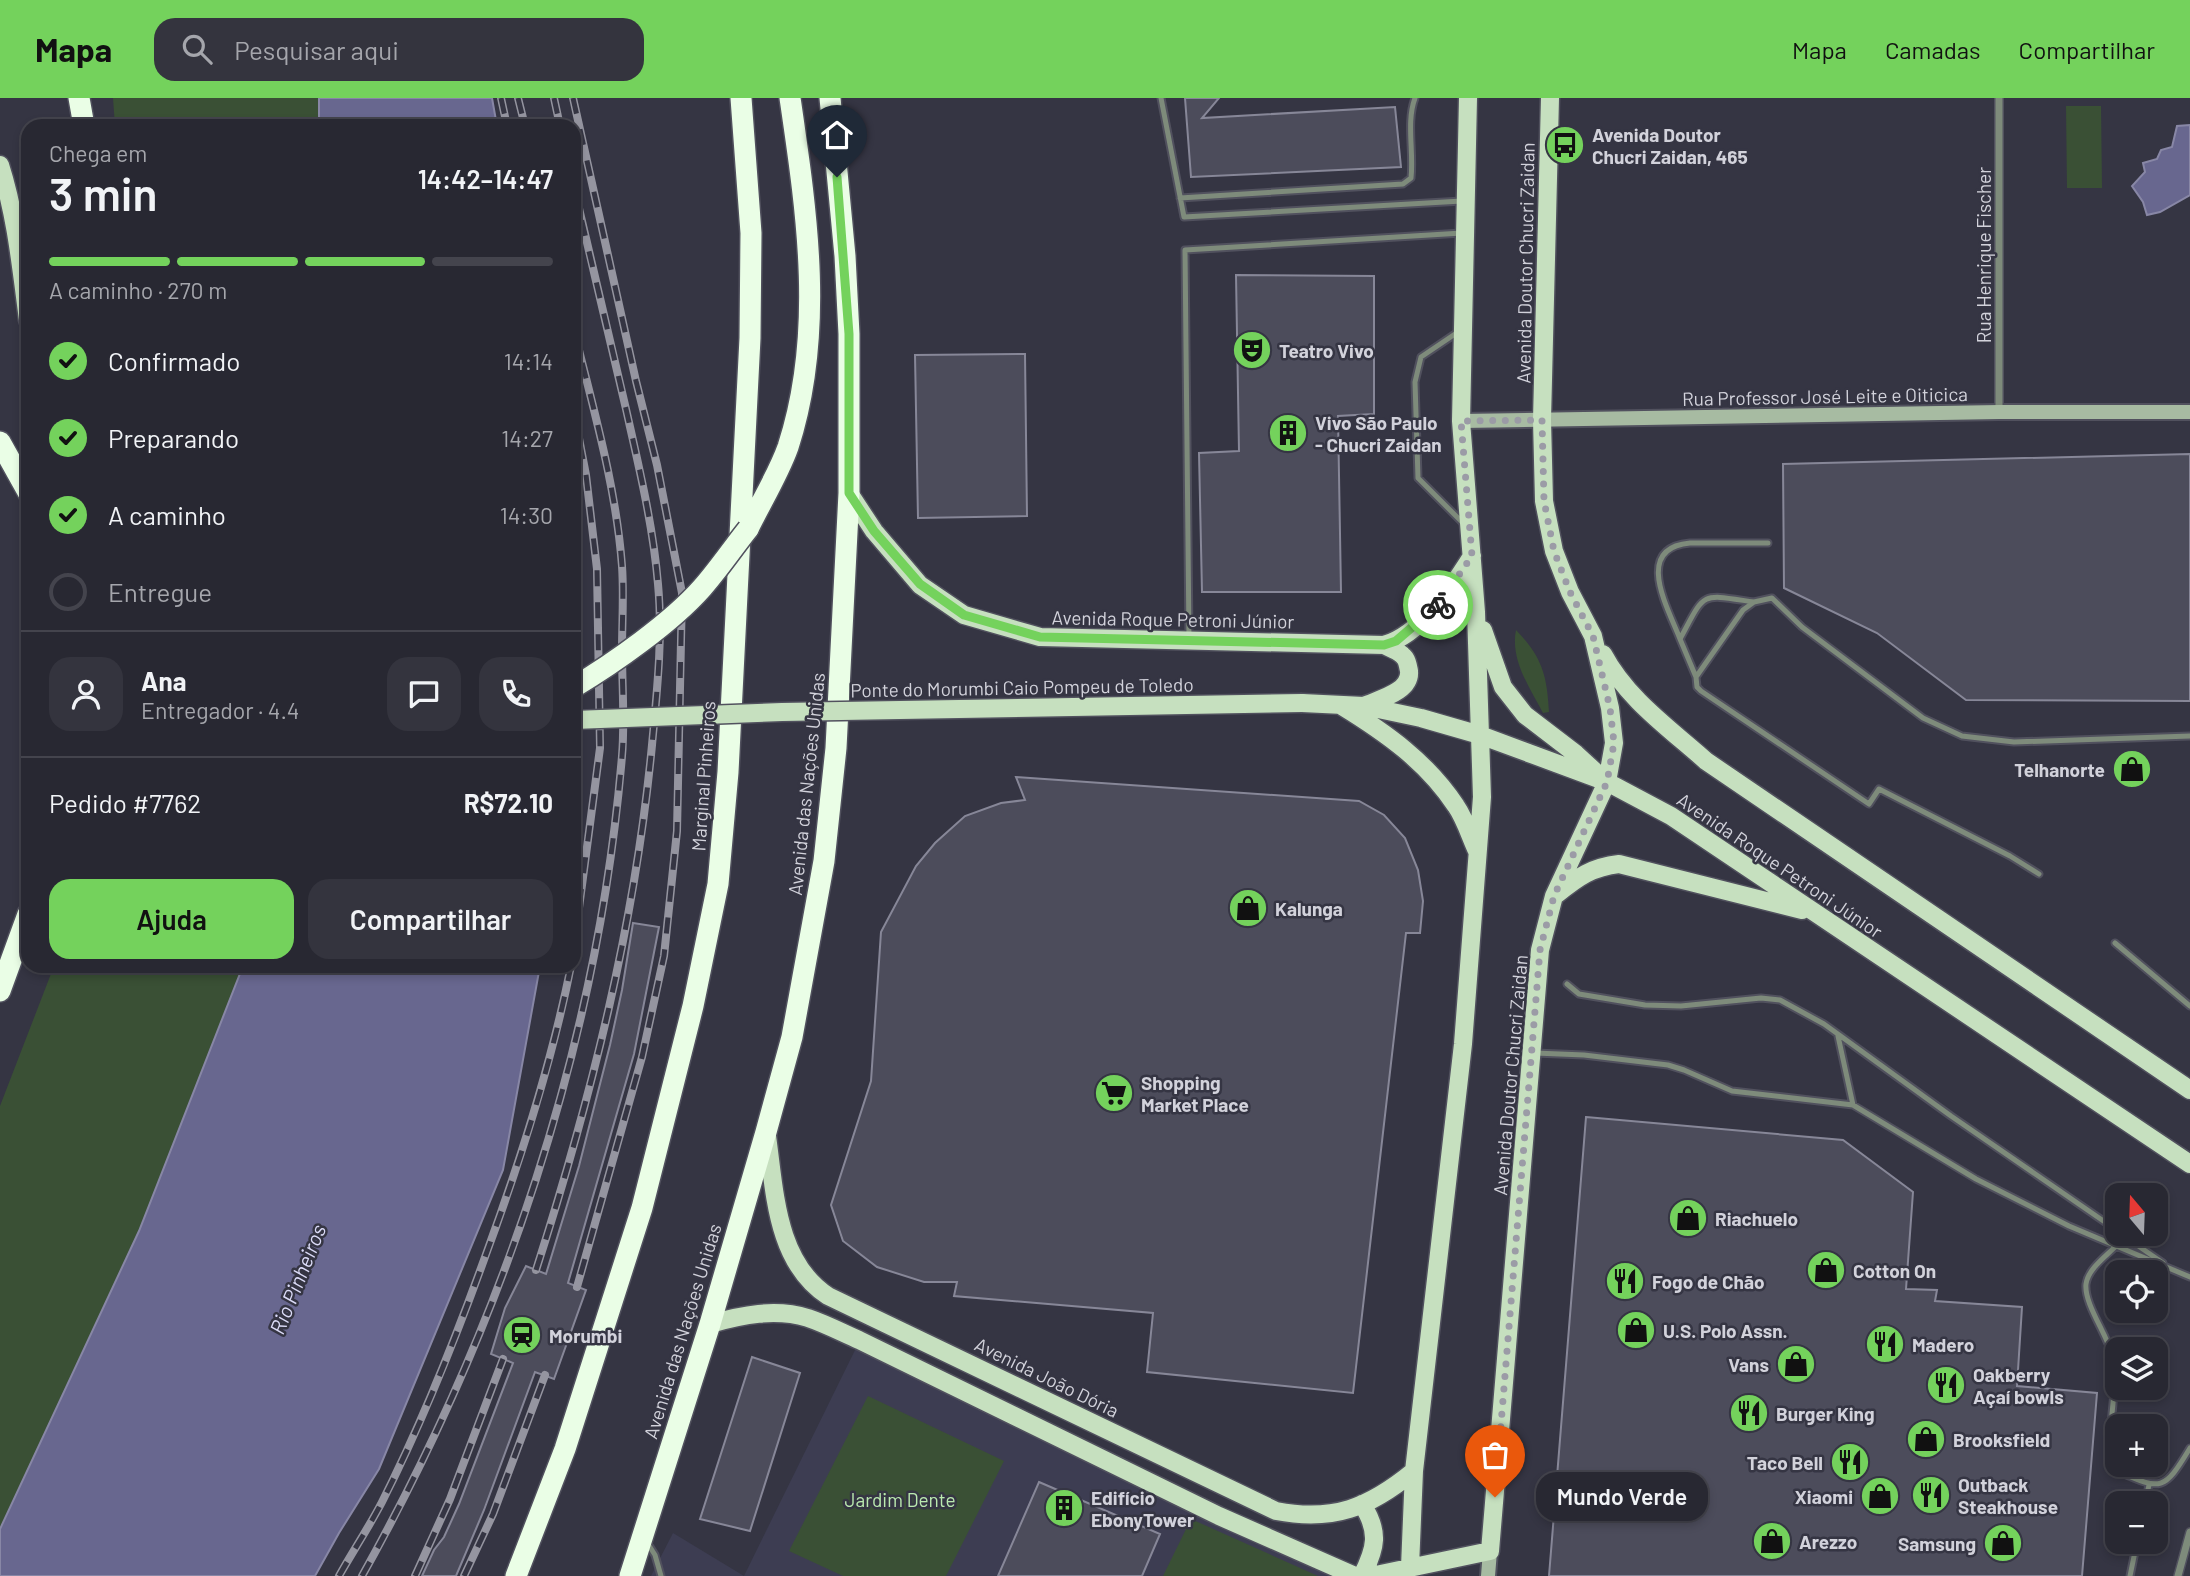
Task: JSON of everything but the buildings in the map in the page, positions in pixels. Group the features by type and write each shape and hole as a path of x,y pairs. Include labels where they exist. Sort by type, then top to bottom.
{"highway":[{"path":"79,98 83,119"},
{"name":"Marginal Pinheiros","path":"517,1576 565,1449 642,1208 693,1006 718,884 728,772 750,338 751,233 741,98"},
{"path":"581,683 642,639 701,589 748,529 787,450 805,382 810,306 809,241 790,98"},
{"name":"Avenida das Nações Unidas","path":"630,1576 710,1324 792,1037 824,861 836,748 849,493 849,334 845,256 830,98"},
{"path":"0,442 21,480"},
{"path":"0,991 21,935"}],"main road":[{"path":"1410,1572 1413,1471 1463,1044 1482,797 1476,612 1461,421 1468,98"},
{"name":"Avenida Doutor Chucri Zaidan","path":"1490,1551 1540,950 1554,896 1607,782 1614,743 1610,708 1593,636 1570,592 1554,551 1544,501 1542,420 1550,98"},
{"path":"0,165 12,211 21,272"},
{"name":"Avenida Roque Petroni Júnior","path":"849,493 874,531 920,584 964,615 1040,637 1384,645"},
{"path":"1384,645 1396,641 1437,606 1472,556"},
{"path":"1476,612 1503,687 1525,715 1607,782"},
{"path":"1593,636 1609,666 1625,687 1706,761 2190,1090"},
{"path":"1364,706 1394,693 1405,685 1409,675 1408,662 1403,655 1384,645"},
{"name":"Avenida Roque Petroni Júnior","path":"1302,704 1364,706 1422,718 1480,735 1607,782 1671,816 2190,1164"},
{"name":"Ponte do Morumbi Caio Pompeu de Toledo","path":"581,720 782,712 1302,704"},
{"path":"1342,706 1407,750 1430,775 1458,808 1478,854"},
{"path":"1554,896 1586,873 1602,866 1619,864 1815,913"},
{"name":"Avenida João Dória","path":"766,1132 787,1244 800,1271 828,1296 1276,1511 1318,1516 1340,1512 1388,1492 1413,1471"},
{"path":"710,1324 735,1317 773,1312 807,1318 859,1340 1219,1516 1355,1576"},
{"path":"1362,1504 1374,1526 1375,1538 1372,1556 1362,1576"},
{"path":"1371,1576 1410,1572 1490,1551"}],"street":[{"name":"Rua Henrique Fischer","path":"1999,98 1999,412"},
{"name":"Rua Professor José Leite e Oiticica","path":"1461,421 1999,412 2190,412"},
{"path":"2178,1576 2190,1532"},
{"name":"Avenida Doutor Chucri Zaidan","path":"1488,1576 1490,1551"}],"lane":[{"path":"1161,98 1184,217 1466,201"},
{"path":"1180,198 1403,184 1411,178 1414,158 1411,137 1415,98"},
{"path":"1189,641 1185,250 1465,233"},
{"path":"1463,329 1421,357 1415,382 1418,478 1470,529"},
{"path":"1768,543 1678,544 1668,550 1658,564 1657,579 1696,677 1697,687 1869,804 1879,789 1962,834 2010,856 2039,874"},
{"path":"1680,639 1705,598 1754,602 1772,598 1802,627 1923,718 1962,736 2014,742 2190,736"},
{"path":"1696,677 1733,621 1742,610 1754,602"},
{"path":"2115,943 2190,1006"},
{"path":"1567,984 1579,993 1644,1005 1681,1006 1762,998 1780,1000 1824,1024 2105,1223"},
{"path":"1838,1035 1853,1105"},
{"path":"1533,1053 1584,1055 1668,1065 1684,1069 1732,1091 1853,1105 1976,1179 2105,1241"},
{"path":"2190,1277 2116,1246 2095,1267 2086,1282 2087,1294 2112,1354 2114,1375 2108,1453 2115,1470 2149,1485 2167,1481 2174,1475 2190,1448"},
{"path":"2138,1246 2175,1271"},
{"path":"2148,1491 2149,1485"},
{"path":"643,1535 655,1555 661,1576"},
{"path":"2130,1576 2135,1554"}],"shaded area":[{"path":"859,1342 1356,1576 744,1576"},
{"path":"673,1533 744,1576 651,1576"}],"green space":[{"path":"113,98 318,98 319,119 114,119"},
{"path":"2066,106 2101,106 2102,188 2067,188"},
{"path":"1516,630 1532,649 1542,667 1549,712 1543,713 1522,673 1516,652"},
{"path":"51,973 240,973 139,1231 0,1529 0,1106"},
{"name":"Jardim Dente","path":"868,1396 1004,1461 946,1576 843,1576 789,1551"},
{"path":"1191,1519 1318,1576 1163,1576"}],"water":[{"path":"319,98 492,98 496,119 319,119"},
{"path":"2190,125 2190,195 2160,212 2147,215 2143,202 2132,186 2145,172 2143,163 2157,159 2161,150 2172,147 2177,126"},
{"name":"Rio Pinheiros","path":"240,973 539,973 503,1170 379,1469 315,1576 0,1576 0,1529 139,1231"}],"railway":[{"path":"501,98 506,119"},
{"path":"518,98 523,119"},
{"path":"554,98 558,119"},
{"path":"573,98 578,119"},
{"path":"577,1287 642,1057 664,956 677,831 682,593 657,465 581,134"},
{"path":"536,1270 575,1141 622,945 644,812 660,644 656,562 641,474 581,217"},
{"path":"362,1576 413,1480 459,1382 500,1282 536,1180 566,1076 591,970 610,864 622,756 623,587 615,506 581,358"},
{"path":"581,449 597,569 600,748 581,893"},
{"path":"339,1576 397,1472 462,1319 534,1113 569,973"},
{"path":"415,1576 450,1499 503,1359"},
{"path":"464,1576 493,1514 545,1375"}],"way so far":[{"path":"1438,605 1472,556 1461,421 1542,420 1544,501 1554,551 1570,592 1593,636 1610,708 1614,743 1607,782 1554,896 1540,950 1495,1497"}],"place":[{"name":"Avenida Doutor Chucri Zaidan, 465","path":"1565,145"},
{"name":"Teatro Vivo","path":"1252,350"},
{"name":"Vivo São Paulo - Chucri Zaidan","path":"1288,433"},
{"name":"Telhanorte","path":"2132,769"},
{"name":"Kalunga","path":"1248,908"},
{"name":"Shopping Market Place","path":"1114,1093"},
{"name":"Riachuelo","path":"1688,1218"},
{"name":"Cotton On","path":"1826,1270"},
{"name":"Fogo de Chão","path":"1625,1281"},
{"name":"U.S. Polo Assn.","path":"1636,1330"},
{"name":"Morumbi","path":"522,1335"},
{"name":"Madero","path":"1885,1344"},
{"name":"Vans","path":"1796,1364"},
{"name":"Oakberry Açaí bowls","path":"1946,1385"},
{"name":"Burger King","path":"1749,1413"},
{"name":"Brooksfield","path":"1926,1439"},
{"name":"Taco Bell","path":"1850,1462"},
{"name":"Outback Steakhouse","path":"1931,1495"},
{"name":"Xiaomi","path":"1880,1496"},
{"name":"Mundo Verde","path":"1495,1497"},
{"name":"Edifício EbonyTower","path":"1064,1508"},
{"name":"Arezzo","path":"1772,1541"},
{"name":"Samsung","path":"2003,1543"}],"route":[{"path":"837,177 849,334 849,493 874,531 920,584 964,615 1040,637 1384,645 1396,641 1438,605"}]}
